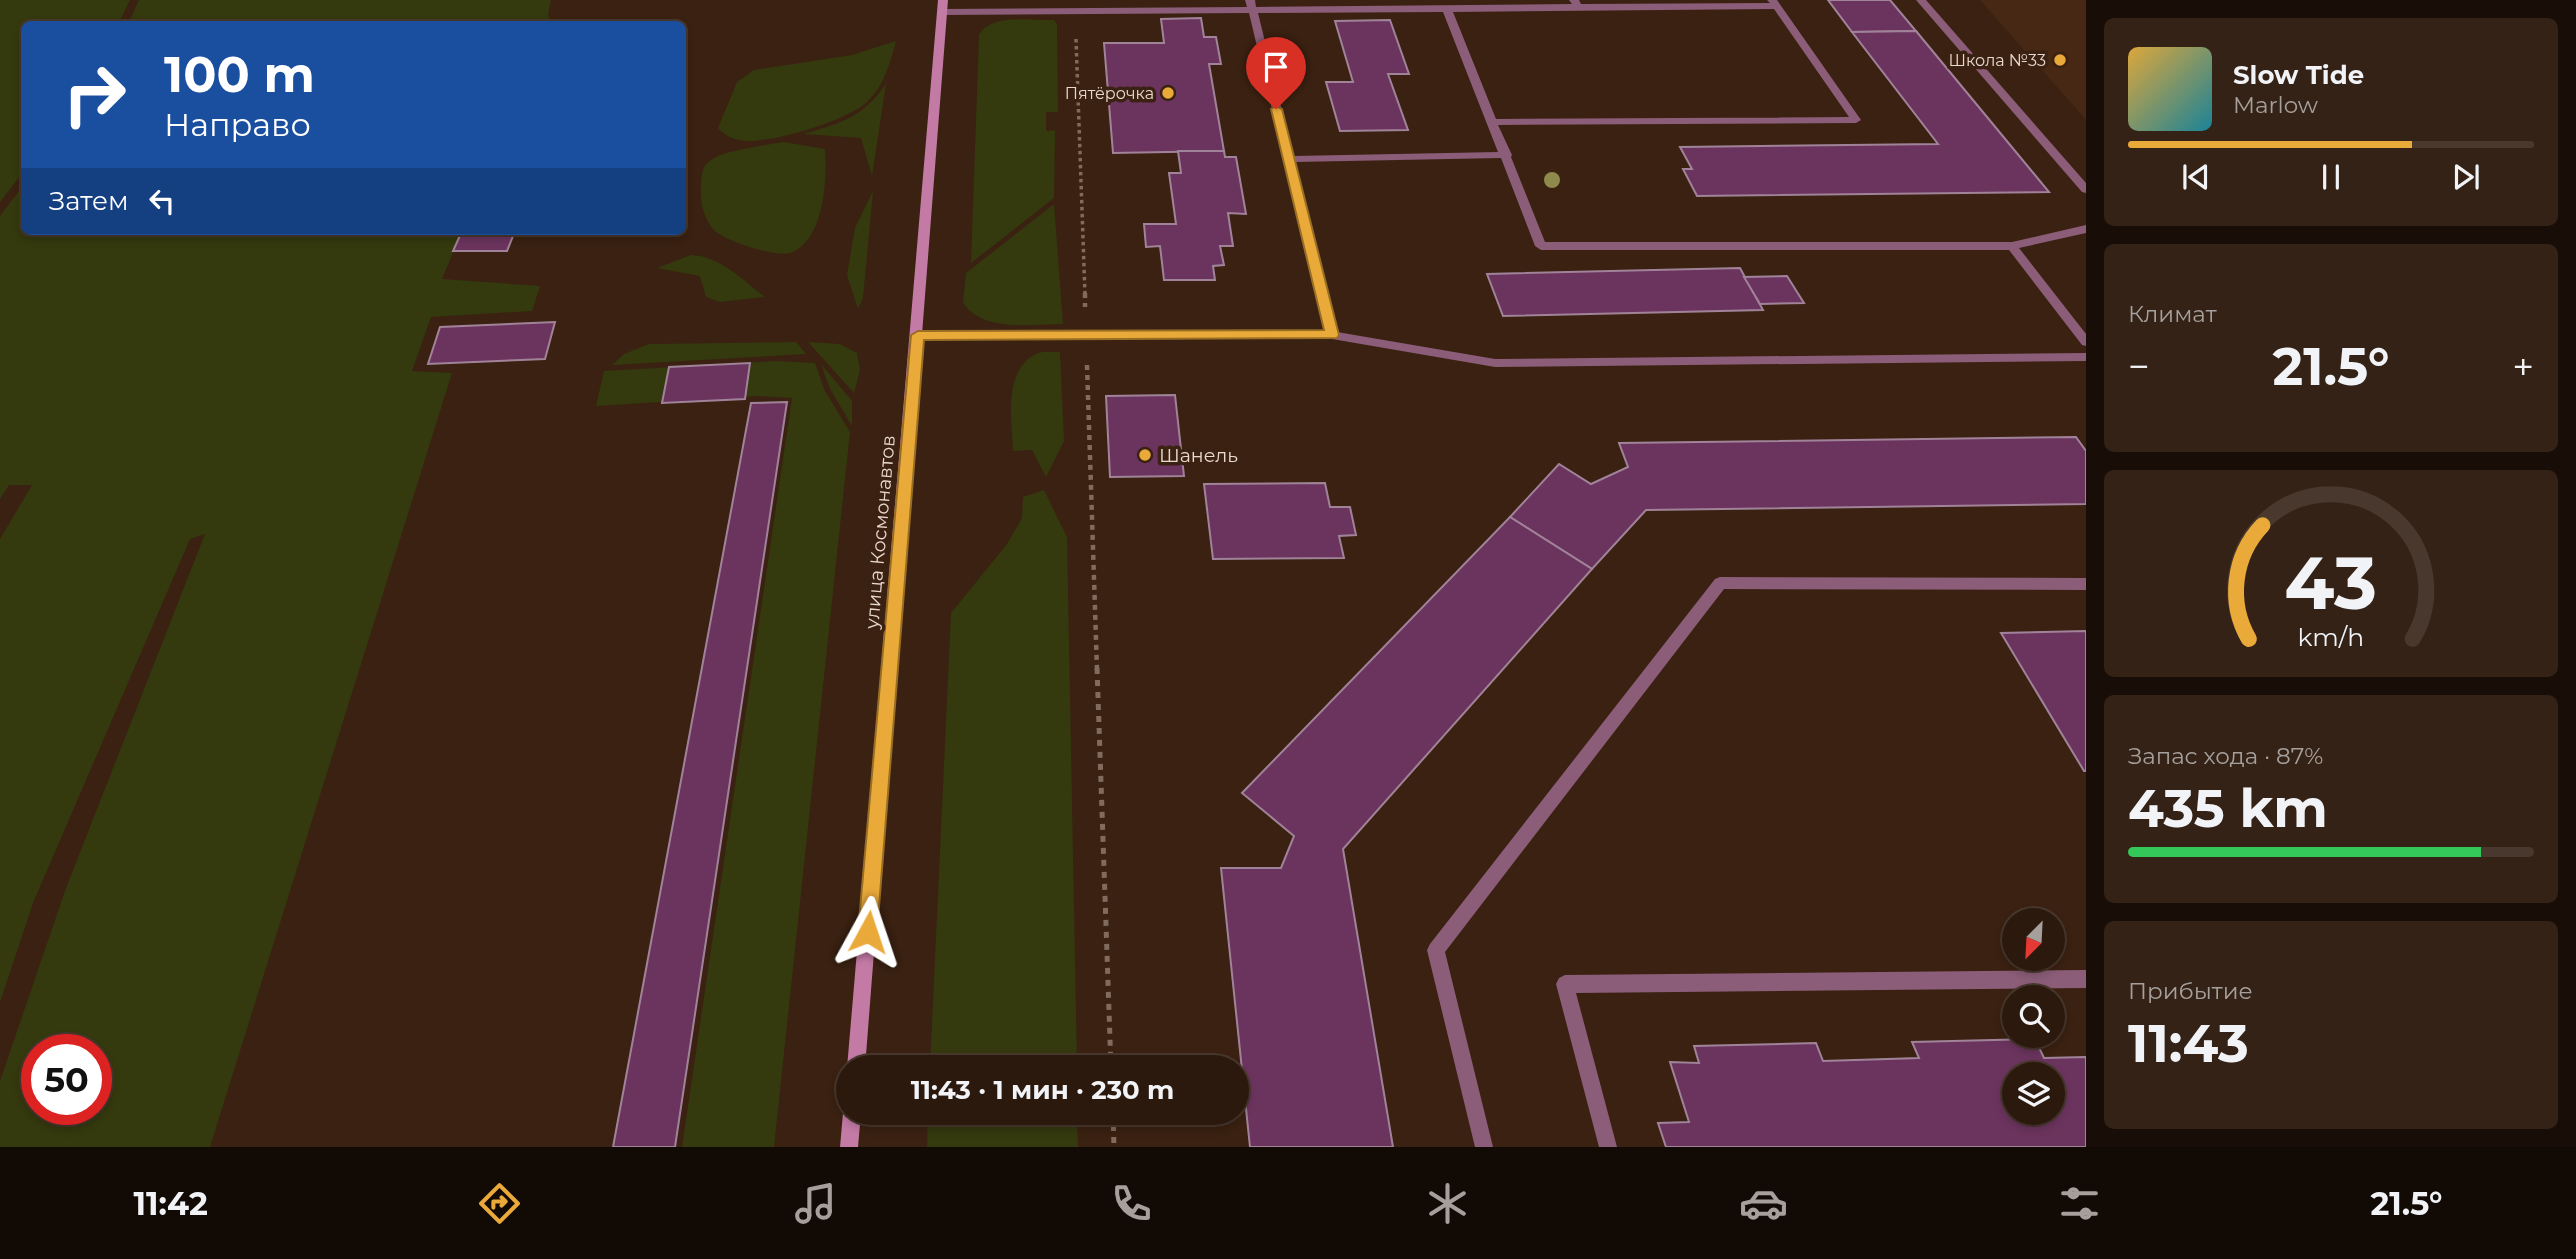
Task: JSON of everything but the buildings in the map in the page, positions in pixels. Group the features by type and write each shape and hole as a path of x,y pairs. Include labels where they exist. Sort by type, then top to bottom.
{"main road":[{"name":"улица Космонавтов","path":"857,1055 943,6"},
{"path":"849,1147 851,1125"}],"lane":[{"path":"1921,0 2086,190"},
{"path":"943,6 1075,12 1251,5 1447,9 1576,3 1774,3 1856,120 1494,122"},
{"path":"1251,5 1332,335"},
{"path":"1447,9 1541,246 2011,246 2086,229"},
{"path":"1289,159 1507,155"},
{"path":"2011,246 2086,342"},
{"path":"918,335 1332,335 1495,363 2086,357"},
{"path":"1484,1147 1436,950 1720,583 2086,584"},
{"path":"1608,1147 1565,984 2086,979"}],"path":[{"path":"1075,12 1111,1055"},
{"path":"1113,1125 1114,1147"}],"shaded area":[{"name":"Школа №33","path":"1980,0 2086,0 2086,120"}],"green space":[{"path":"0,0 130,0 120,21 21,21 21,175 0,202"},
{"path":"139,0 551,0 548,14 550,21 129,21"},
{"path":"1054,20 1057,24 1058,112 1046,112 1046,131 1055,130 1054,198 971,263 979,34 986,27 1003,21"},
{"path":"896,41 879,87 860,108 846,115 812,128 760,140 735,139 718,128 737,82 754,70 852,55"},
{"path":"886,84 872,176 861,138 803,134 850,118 868,105"},
{"path":"784,142 825,149 822,206 812,234 804,244 786,254 752,248 719,234 709,224 702,207 701,183 706,165 726,153"},
{"path":"21,188 21,235 460,235 442,279 540,286 532,311 431,317 412,371 452,373 210,1147 0,1147 0,1081 66,888 205,534 190,539 33,903 0,1002 0,539 32,485 9,485 0,499 0,216"},
{"path":"873,191 863,298 858,309 847,275 855,228"},
{"path":"1054,204 1063,324 1009,325 995,323 972,313 963,303 966,273"},
{"path":"691,255 702,256 721,264 765,297 720,302 706,297 700,276 657,268"},
{"path":"796,342 806,354 612,365 624,354 649,344"},
{"path":"808,342 840,344 857,353 860,370 854,393"},
{"path":"1040,352 1060,352 1064,441 1046,477 1032,450 1013,451 1012,397 1014,383 1027,360"},
{"path":"776,361 815,363 825,391 850,432 774,1147 682,1147 792,398 757,396 596,406 604,371"},
{"path":"821,364 852,401 852,426 830,389"},
{"path":"1044,490 1067,537 1077,1055 931,1055 951,613 1007,544 1022,518 1023,497"},
{"path":"928,1125 1077,1125 1078,1147 927,1147"}],"place":[{"name":"Школа №33","path":"2060,60"},
{"name":"Пятёрочка","path":"1168,93"},
{"name":"Шанель","path":"1145,455"}],"route":[{"path":"868,932 918,335 1332,335 1276,109"}]}
